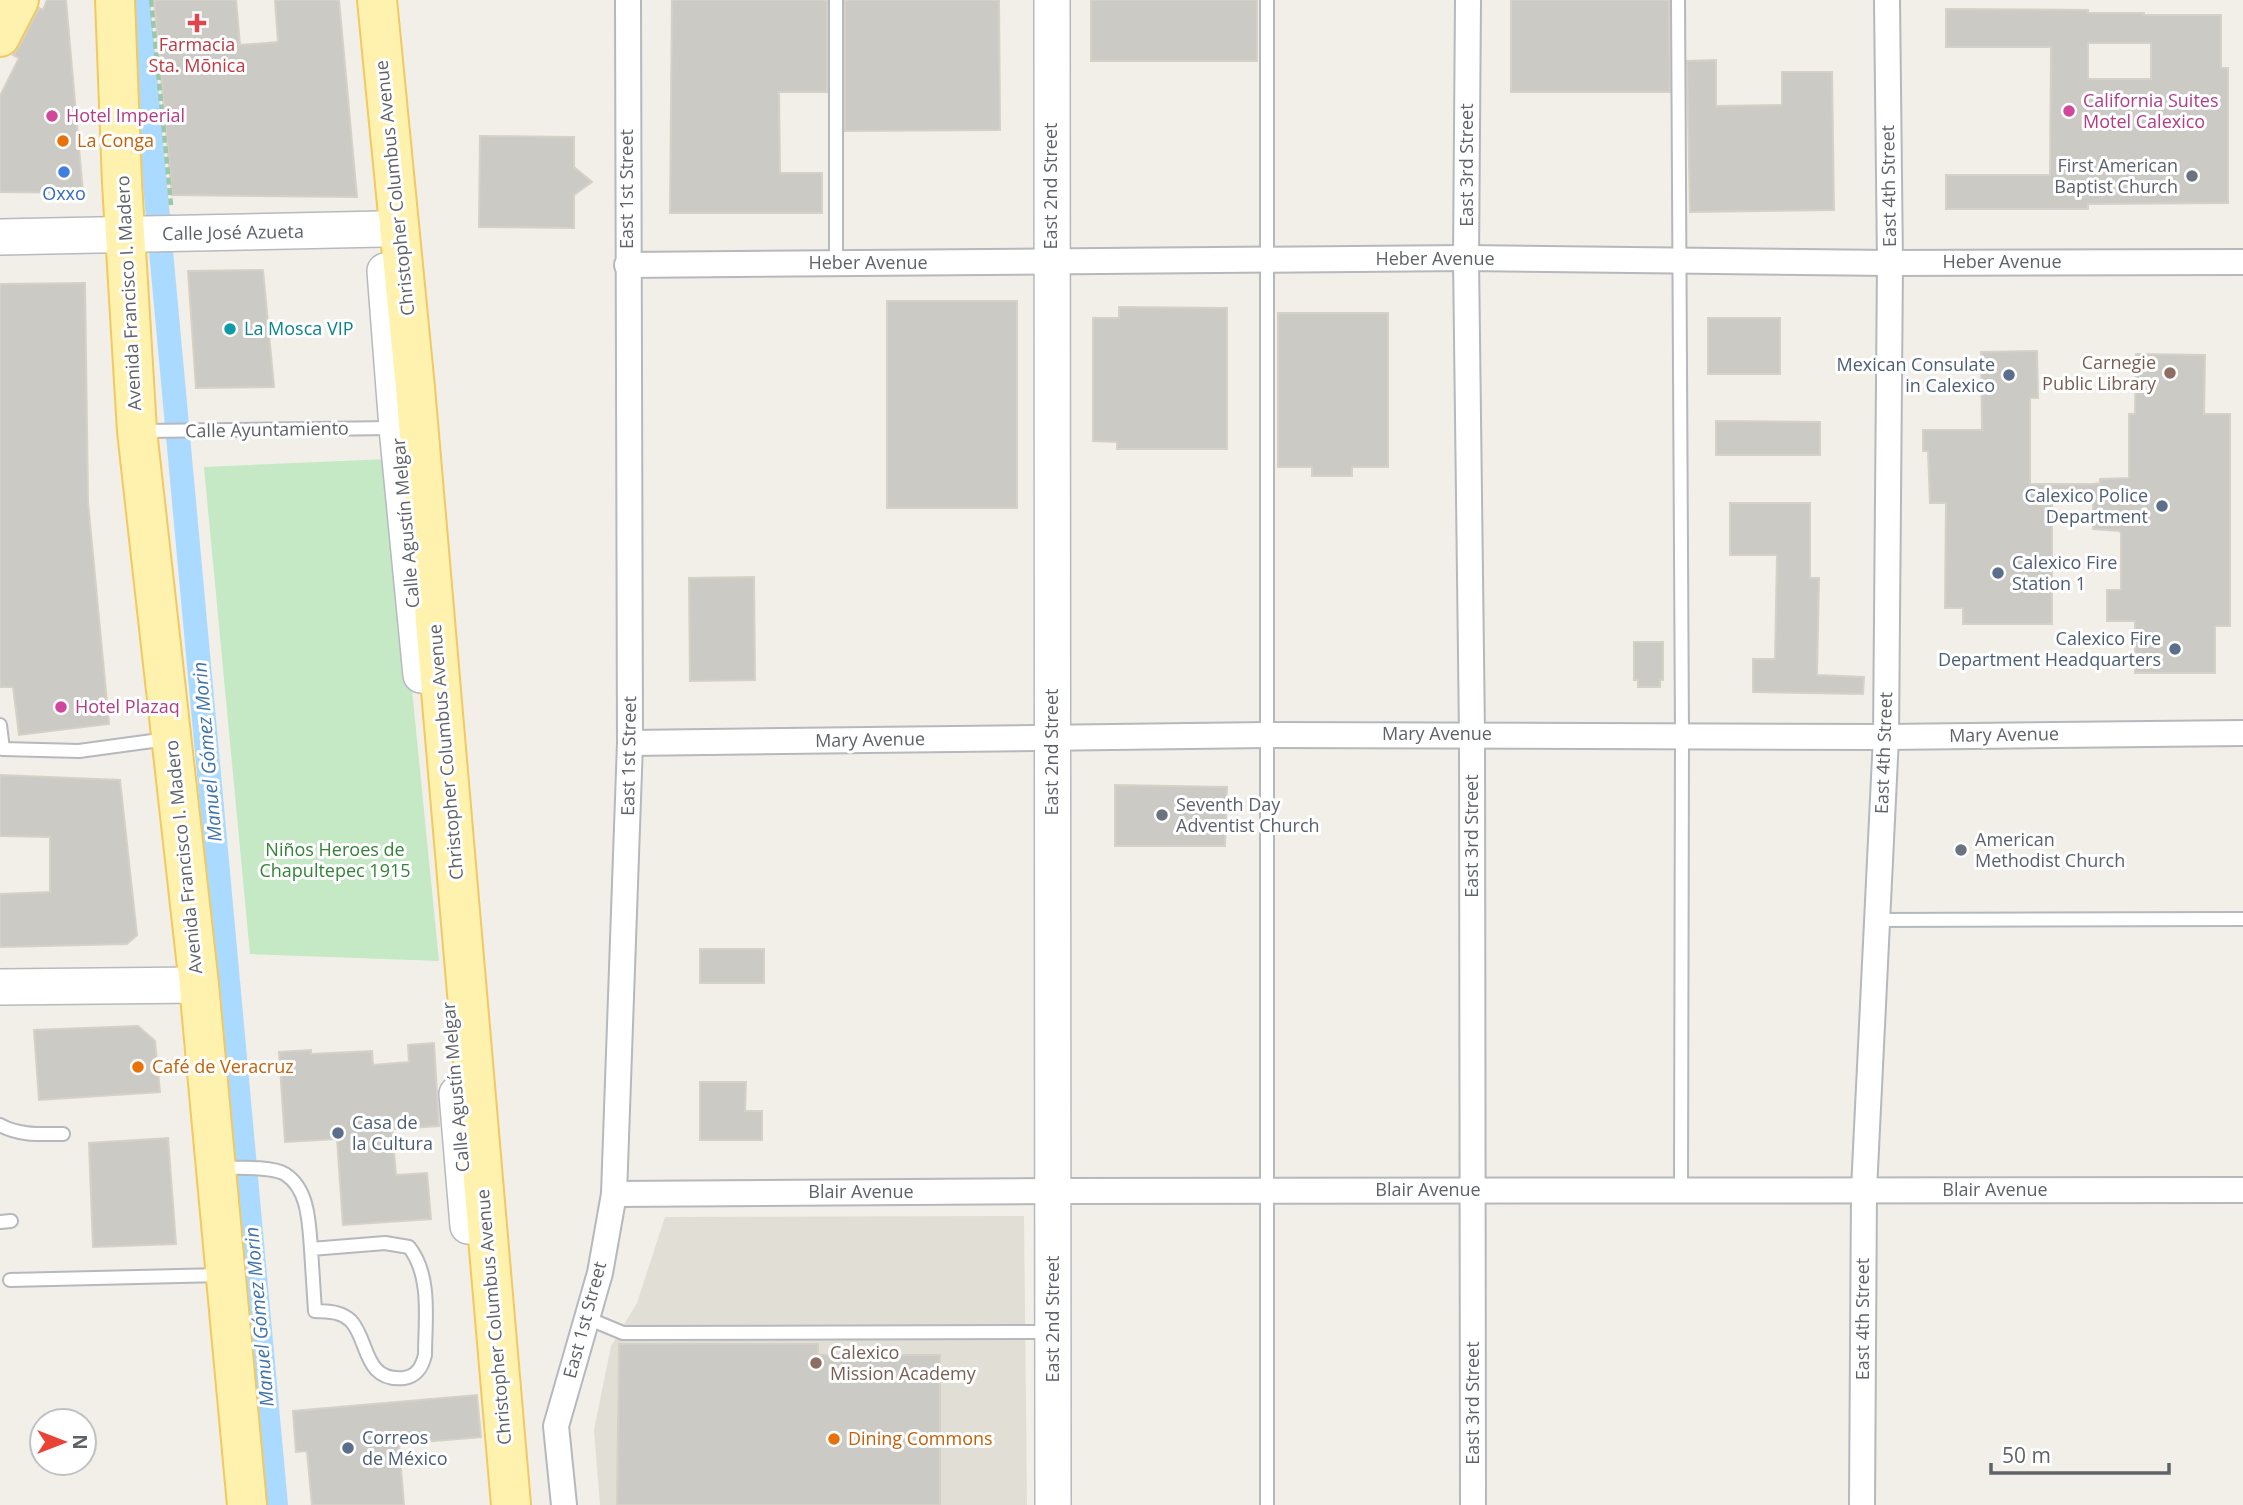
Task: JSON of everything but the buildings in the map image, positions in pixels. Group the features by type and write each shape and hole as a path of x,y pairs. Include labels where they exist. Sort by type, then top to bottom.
{"main road":[{"path":"0,37 19,0"},
{"name":"Calle Agustín Melgar","path":"360,0 463,1167 496,1505"},
{"name":"Christopher Columbus Avenue","path":"377,0 415,388 511,1505"},
{"name":"East 2nd Street","path":"1052,0 1054,1505"},
{"name":"Avenida Francisco I. Madero","path":"123,1 125,234 137,431 217,1167 247,1505"},
{"name":"Calle José Azueta","path":"0,237 382,229"},
{"path":"0,987 198,985"}],"street":[{"name":"East 1st Street","path":"564,1505 556,1426 600,1273 614,1194 630,743 628,0"},
{"name":"East 3rd Street","path":"1468,0 1466,258 1472,734 1473,1505"},
{"name":"East 4th Street","path":"1862,1505 1864,1190 1886,737 1890,263 1886,0"},
{"name":"Heber Avenue","path":"627,265 1466,258 1890,263 2243,262"},
{"name":"Mary Avenue","path":"630,743 1267,735 1886,737 2243,733"},
{"name":"Blair Avenue","path":"614,1194 1267,1190 2243,1190"}],"lane":[{"path":"836,0 836,263"},
{"path":"1267,0 1267,1505"},
{"path":"1678,0 1682,735 1681,1190"},
{"name":"Calle Ayuntamiento","path":"137,431 397,428"},
{"path":"0,725 3,749 79,751 171,738"},
{"path":"1877,920 2243,919"},
{"path":"0,1125 9,1130 32,1134 63,1134"},
{"path":"217,1167 284,1173 295,1183 309,1218 311,1249 315,1311 339,1312 350,1320 358,1329 368,1360 380,1371 398,1378 414,1375 422,1366 425,1355 424,1282 417,1257 410,1247 385,1243 311,1249"},
{"path":"10,1280 226,1275"},
{"path":"587,1318 623,1333 1053,1332"}],"path":[{"path":"123,1 174,234"}],"shaded area":[{"name":"Calexico Mission Academy","path":"1024,1216 1027,1505 600,1505 594,1430 611,1346 637,1303 665,1217"}],"green space":[{"name":"Niños Heroes de Chapultepec 1915","path":"389,459 439,961 250,954 204,467"}],"waterway":[{"name":"Manuel Gómez Morin","path":"138,0 276,1505"}],"place":[{"name":"Farmacia Sta. Mōnica","path":"197,23"},
{"name":"California Suites Motel Calexico","path":"2069,111"},
{"name":"Hotel Imperial","path":"52,116"},
{"name":"La Conga","path":"63,141"},
{"name":"Oxxo","path":"64,172"},
{"name":"First American Baptist Church","path":"2192,176"},
{"name":"La Mosca VIP","path":"230,329"},
{"name":"Carnegie Public Library","path":"2170,373"},
{"name":"Mexican Consulate in Calexico","path":"2009,375"},
{"name":"Calexico Police Department","path":"2162,506"},
{"name":"Calexico Fire Station 1","path":"1998,573"},
{"name":"Calexico Fire Department Headquarters","path":"2175,649"},
{"name":"Hotel Plazaq","path":"61,707"},
{"name":"Seventh Day Adventist Church","path":"1162,815"},
{"name":"American Methodist Church","path":"1961,850"},
{"name":"Café de Veracruz","path":"138,1067"},
{"name":"Casa de la Cultura","path":"338,1133"},
{"name":"Calexico Mission Academy","path":"816,1363"},
{"name":"Dining Commons","path":"834,1439"},
{"name":"Correos de México","path":"348,1448"}]}
